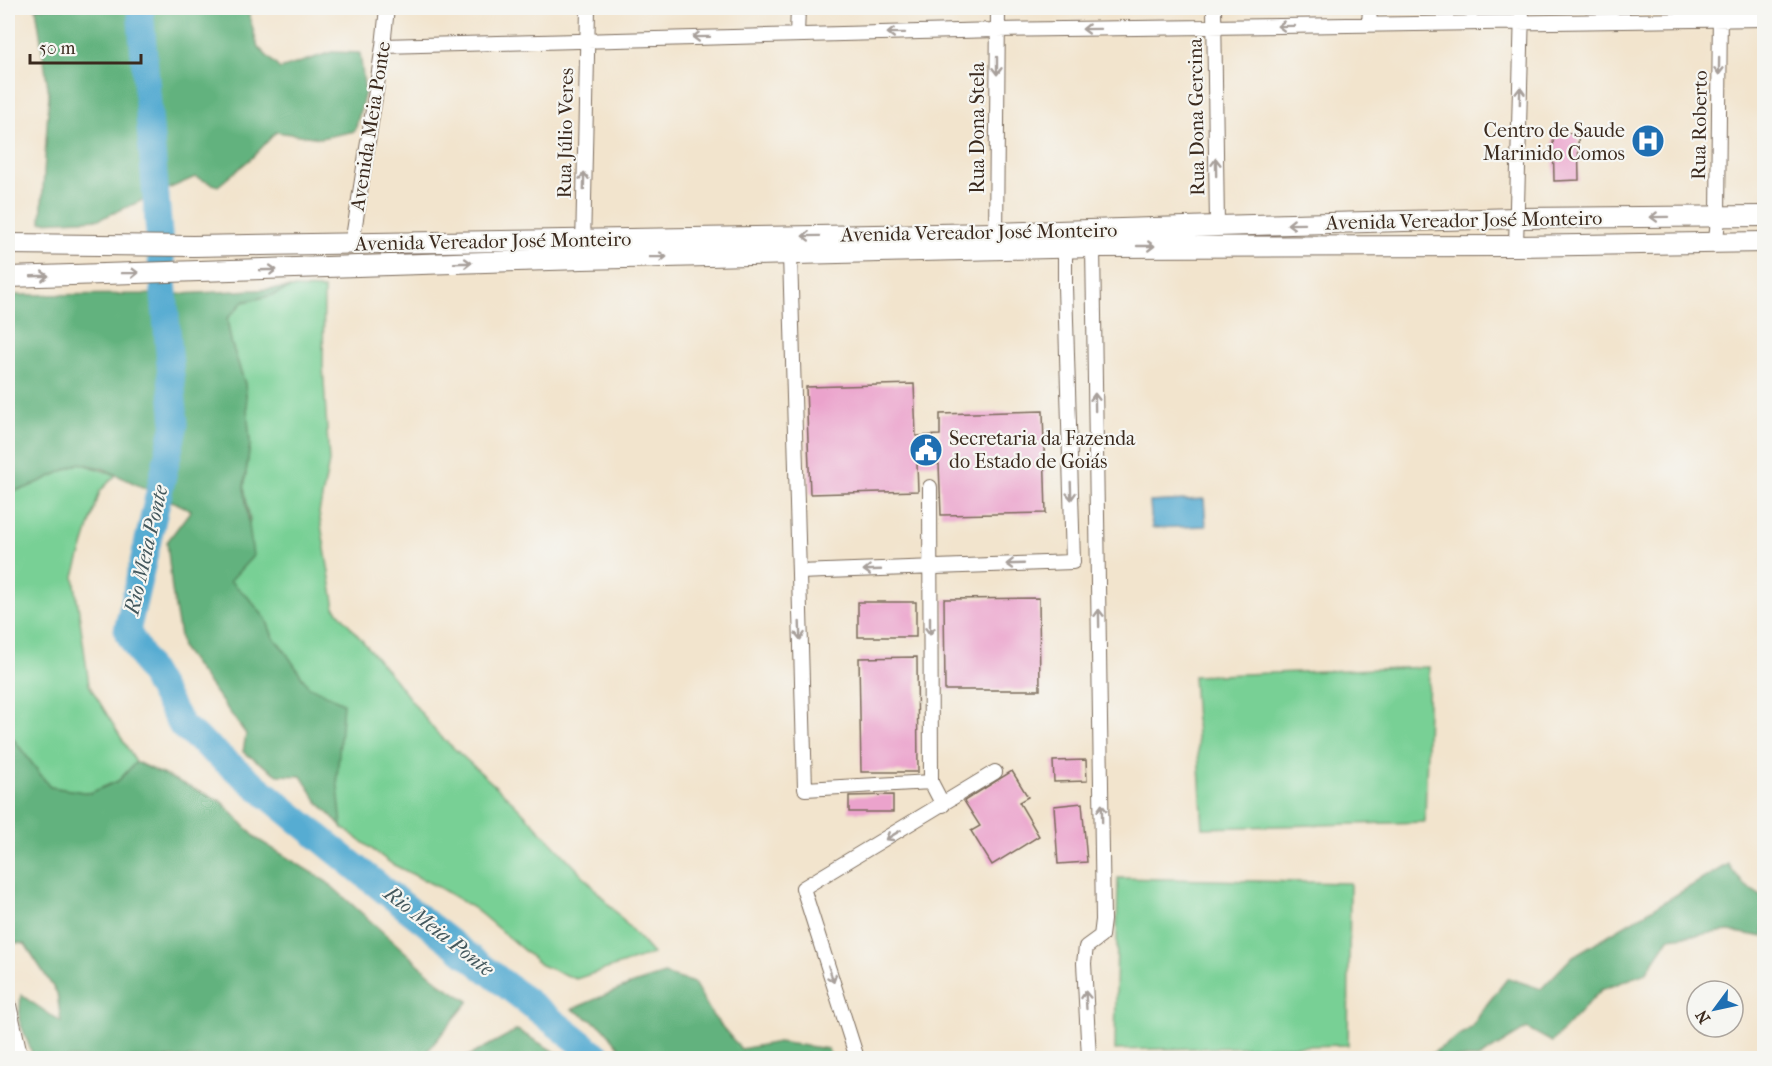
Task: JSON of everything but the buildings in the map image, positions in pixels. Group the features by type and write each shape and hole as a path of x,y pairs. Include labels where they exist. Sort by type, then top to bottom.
{"main road":[{"name":"Avenida Vereador José Monteiro","path":"8,244 193,246 352,244 790,254 1217,226 1518,218 1764,216"},
{"name":"Avenida Vereador José Monteiro","path":"8,277 209,272 582,249 996,241 1065,248 1516,246 1764,242"}],"street":[{"name":"Avenida Meia Ponte","path":"352,244 387,8"},
{"name":"Rua Júlio Veres","path":"582,249 588,8"},
{"path":"797,35 798,8"},
{"name":"Rua Dona Stela","path":"996,241 998,8"},
{"name":"Rua Dona Gercina","path":"1214,8 1217,226"},
{"path":"1369,24 1370,8"},
{"path":"1516,246 1522,8"},
{"path":"383,46 997,30 1521,22 1720,13 1764,19"},
{"name":"Rua Roberto","path":"1716,243 1720,13"},
{"path":"1089,1059 1084,963 1086,947 1101,936 1103,920 1093,247"},
{"path":"799,572 1073,562 1065,248"},
{"path":"790,254 805,789 932,782"},
{"path":"930,488 932,782 943,805"},
{"path":"858,1059 803,888 995,772"},
{"path":"8,1001 21,1059"}],"green space":[{"path":"36,8 247,8 258,47 280,69 332,52 360,53 365,92 355,131 321,138 276,132 254,156 218,186 195,177 100,219 41,222 49,94"},
{"path":"290,288 324,289 323,365 329,462 319,513 335,608 436,732 514,803 653,954 576,979 541,965 475,909 392,864 342,827 266,619 230,581 250,520 244,487 250,444 245,384 231,342 227,319 243,302 273,295"},
{"path":"290,288 273,295 243,302 227,319 231,342 245,384 250,444 244,487 253,556 230,581 247,596 266,619 273,637 308,686 343,703 337,778 342,827 318,802 301,776 278,775 243,752 246,734 182,648 167,542 191,510 104,469 80,463 26,488 8,492 8,295 180,294"},
{"path":"80,463 116,475 100,491 74,576 89,685 136,762 118,781 90,793 50,787 8,732 8,492 26,488"},
{"path":"1429,667 1425,822 1203,828 1193,676"},
{"path":"8,732 50,787 90,793 118,781 136,762 221,801 257,839 327,882 442,985 469,1001 426,1053 414,1058 34,1058 19,1020 21,995 61,1022 57,993 25,944 8,942"},
{"path":"1728,864 1743,884 1764,898 1764,937 1729,931 1669,938 1646,973 1601,990 1552,1042 1527,1028 1478,1058 1425,1058 1471,1028 1508,978 1541,989 1573,956"},
{"path":"1118,878 1350,883 1348,1045 1115,1050"},
{"path":"664,974 694,983 713,1016 741,1049 778,1042 828,1049 831,1058 628,1058 603,1027 572,1009 627,986"},
{"path":"517,1030 563,1058 465,1058"}],"water":[{"path":"1204,499 1206,526 1152,528 1150,502"}],"waterway":[{"name":"Rio Meia Ponte","path":"140,8 175,424 127,631 182,726 385,891 600,1058"}],"place":[{"name":"Centro de Saude Marinido Comos","path":"1648,141"},
{"name":"Secretaria da Fazenda do Estado de Goiás","path":"926,450"}]}
